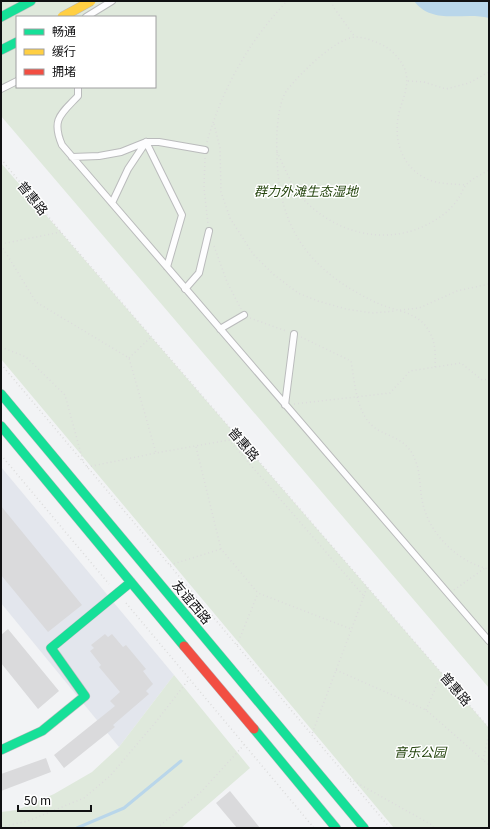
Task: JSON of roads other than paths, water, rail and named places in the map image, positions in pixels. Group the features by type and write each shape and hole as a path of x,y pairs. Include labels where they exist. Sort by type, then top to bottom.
{"main road":[{"path":"1,17 31,1"},
{"path":"65,16 91,1"},
{"path":"1,50 16,42"},
{"name":"友谊西路","path":"1,394 364,828"},
{"path":"1,426 336,828"},
{"path":"1,750 42,731 85,696 51,648 131,582"}],"lane":[{"path":"88,16 112,1"},
{"path":"63,16 64,6"},
{"path":"1,88 16,81"},
{"path":"78,88 78,96 58,118 56,131 62,145 284,405 489,641"},
{"path":"72,157 99,156 121,152 146,142 159,142 205,150"},
{"path":"112,203 128,169 146,142"},
{"path":"146,142 182,215 167,267"},
{"path":"185,289 199,273 209,231"},
{"path":"220,329 244,315"},
{"path":"284,405 294,334"}],"water":[{"path":"414,1 489,1 489,18 479,16 439,16 422,9"}],"waterway":[{"path":"77,828 124,808 181,761"}],"park label":[{"name":"群力外滩生态湿地","path":"306,191"},
{"name":"音乐公园","path":"420,752"}]}
